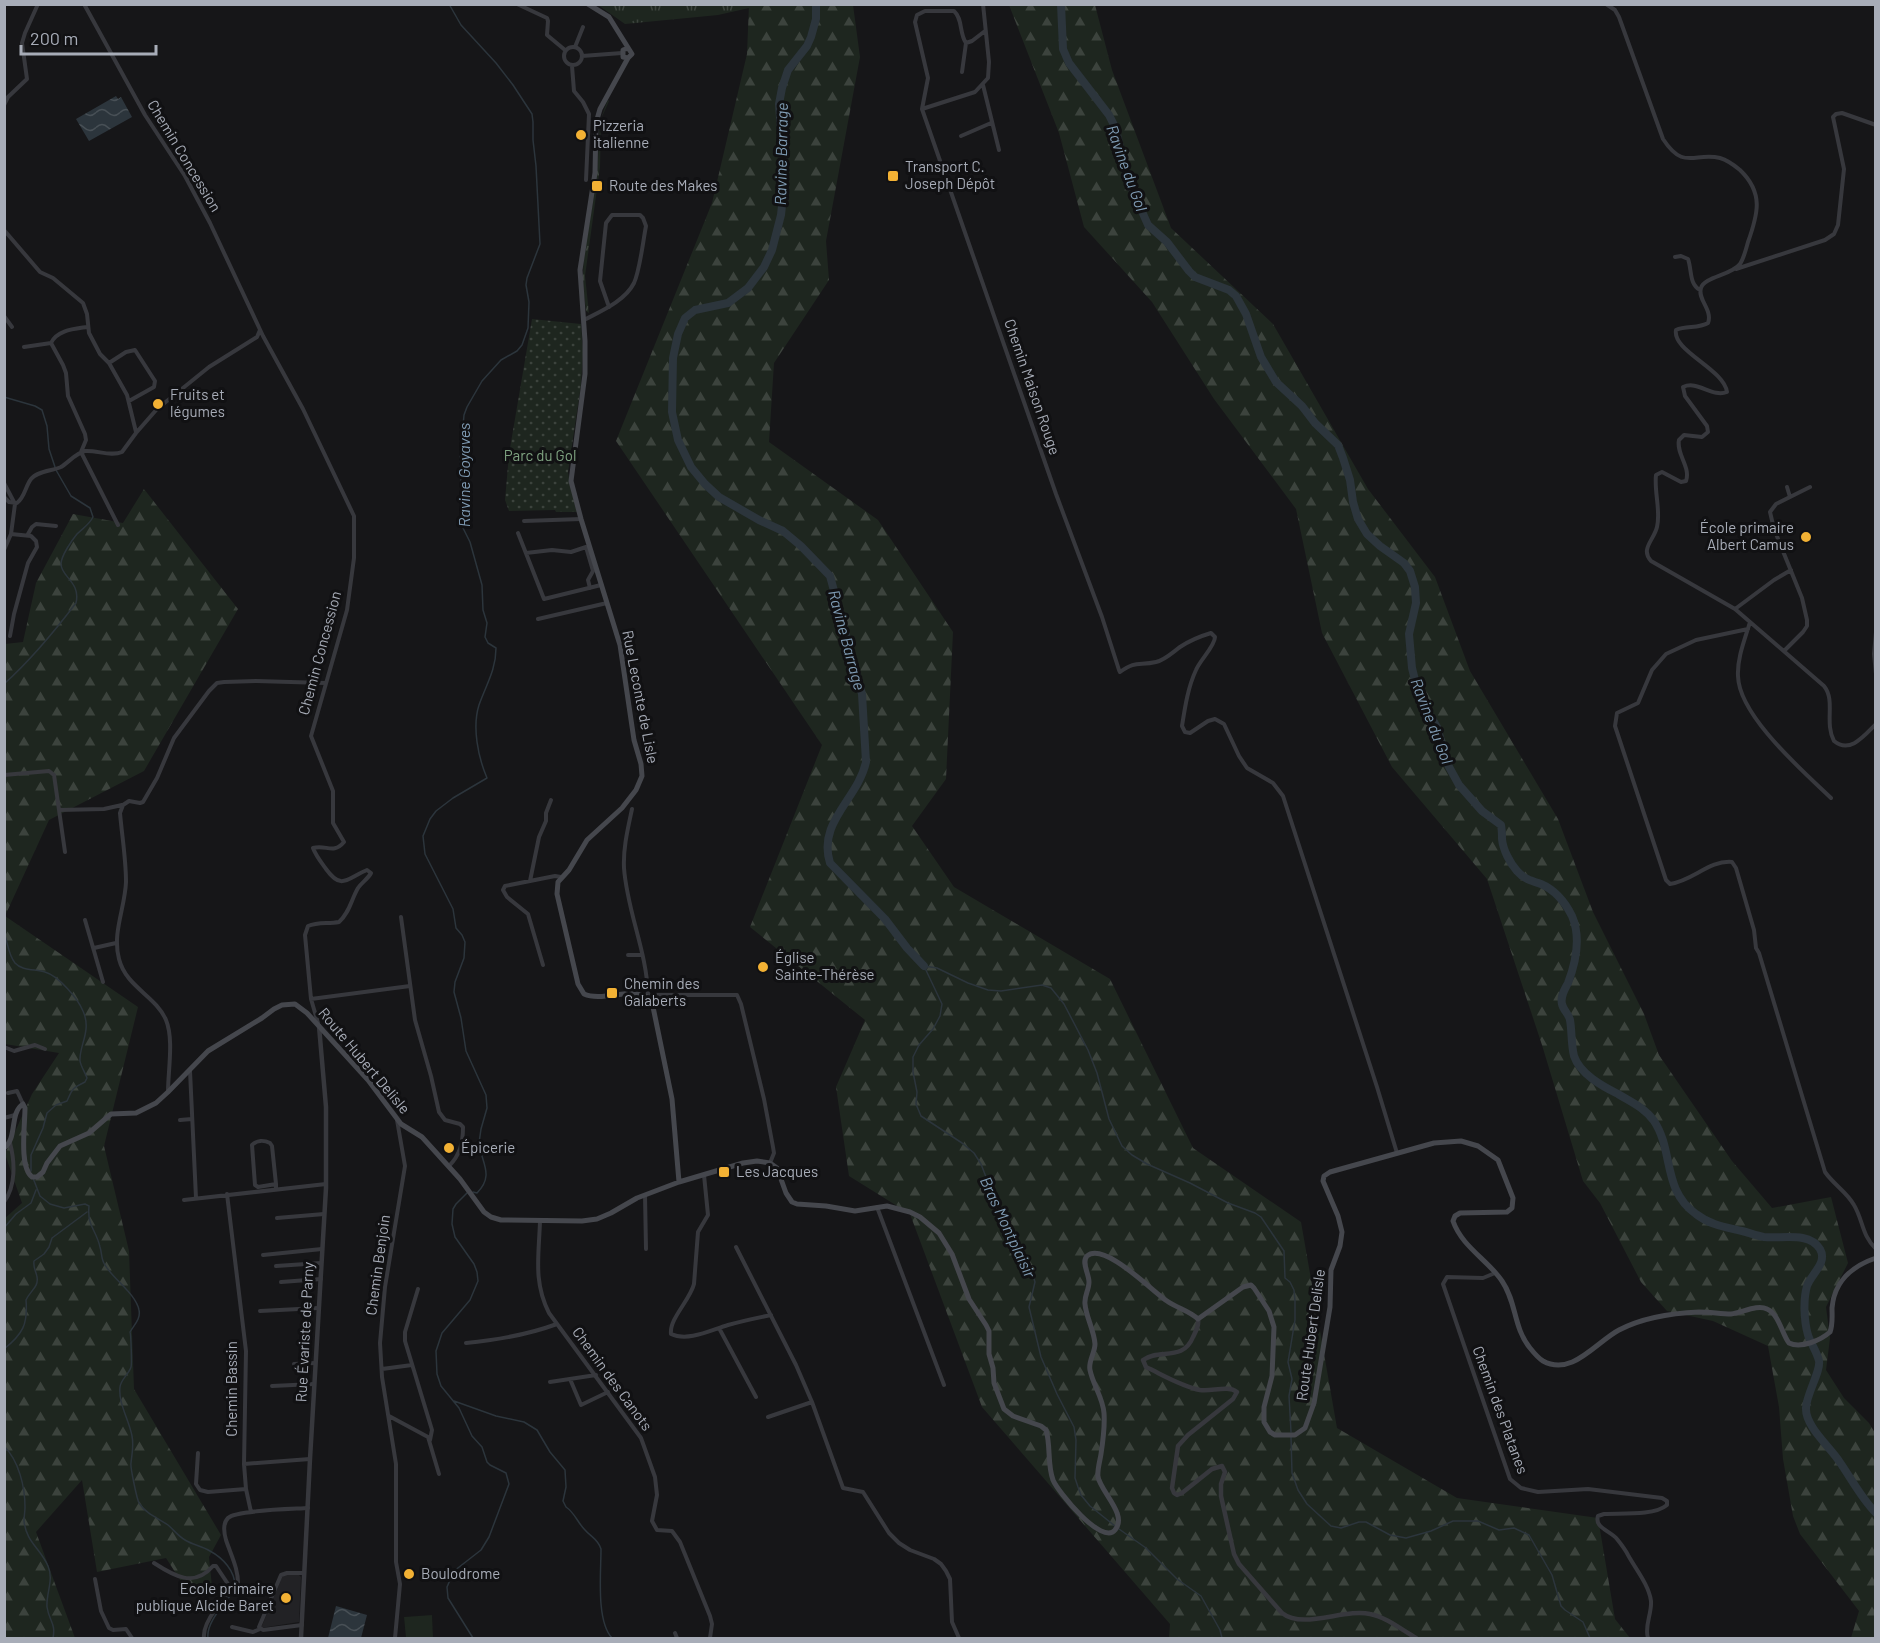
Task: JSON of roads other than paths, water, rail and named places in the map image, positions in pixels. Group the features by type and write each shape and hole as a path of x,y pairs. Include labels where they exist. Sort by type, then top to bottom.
{"main road":[{"path":"588,4 609,17 628,48 631,49 633,54 628,58 623,57 624,49 628,48"},
{"name":"Rue Leconte de Lisle","path":"561,877 569,870 587,840 622,808 636,790 642,776 634,740 620,645 581,519 571,475 585,374 580,270 595,172 597,123 600,109 628,58"},
{"path":"561,877 556,886 557,894 584,994 596,997 638,993 647,995 652,1002 672,1099 679,1182"},
{"name":"Route Hubert Delisle","path":"22,1104 25,1110 24,1158 27,1172 34,1178 42,1174 46,1163 60,1146 89,1133 111,1114 143,1111 168,1092 208,1051 282,1005 295,1005 302,1008 368,1080 397,1119 405,1127 422,1137 449,1166 484,1212 501,1220 540,1221"},
{"path":"7,1145 19,1106 22,1104"},
{"name":"Route Hubert Delisle","path":"1198,1319 1243,1287 1251,1285 1259,1293 1269,1311 1274,1335 1272,1376 1263,1415 1267,1428 1275,1435 1282,1436 1295,1435 1305,1428 1314,1403 1330,1307 1331,1270 1340,1246 1342,1232 1323,1179 1330,1172 1434,1143 1461,1141 1478,1146 1498,1160 1513,1198 1512,1208 1507,1212 1460,1213 1453,1221 1458,1232 1495,1273 1507,1290 1523,1340 1543,1362 1568,1364 1578,1360 1607,1338 1631,1325 1670,1315 1698,1312 1731,1314 1766,1308 1772,1312 1789,1343 1797,1346 1805,1344 1826,1336 1831,1329 1832,1306 1841,1281 1859,1264 1875,1258"},
{"path":"540,1221 597,1219 630,1201 679,1182 757,1161 770,1163 777,1168 786,1193 792,1202 797,1204 826,1206 847,1211 887,1206 910,1212 939,1233 952,1254 969,1299 989,1331 989,1354 994,1383 1004,1408 1014,1416 1046,1430 1050,1470 1057,1488 1077,1513 1094,1527 1107,1533 1115,1530 1119,1520 1098,1476 1103,1442 1104,1412 1089,1367 1095,1342 1084,1303 1089,1281 1084,1263 1086,1257 1093,1253 1116,1260 1166,1301 1198,1319"}],"street":[{"path":"4,105 8,97 27,79 22,43 38,4"},
{"name":"Chemin Concession","path":"84,4 145,115 185,176 210,223 260,329 303,409 354,516 354,558 347,610 311,736 333,791 333,823 344,842 340,847 333,849 317,846 313,848 334,880 342,882 367,870 371,873 354,896 346,916 339,922 331,924 316,922 308,926 305,935 311,999 319,1026"},
{"path":"517,4 547,18 547,35 565,50"},
{"path":"922,110 975,92 983,85 989,74 983,4"},
{"path":"1606,4 1615,10 1619,17 1663,139 1668,147 1686,159 1725,160 1745,176 1754,190 1757,199 1756,219 1741,261 1732,270"},
{"name":"Chemin Maison Rouge","path":"966,43 958,14 954,10 925,11 917,15 915,22 928,78 922,110 1120,672 1130,665 1156,662 1182,645 1206,634 1211,633 1215,637 1213,644 1196,669 1187,697 1182,726 1185,732 1190,733 1215,718 1224,724 1247,768 1273,783 1283,796 1397,1153"},
{"path":"575,47 583,27"},
{"path":"962,72 966,43 985,31"},
{"path":"575,47 580,50 582,56 580,62 572,66 565,62 563,56 565,50 575,47"},
{"path":"582,56 622,54"},
{"path":"572,66 574,91 589,114 585,180"},
{"path":"983,85 999,150"},
{"path":"1700,290 1706,282 1732,270 1825,240 1834,234 1838,225 1844,169 1833,117 1842,113 1875,125"},
{"path":"961,136 991,123"},
{"path":"584,320 609,307 629,290 635,281 646,226 644,218 640,215 612,215 606,223 600,281 609,307"},
{"path":"4,230 40,272 53,278 81,301 87,314 87,327 100,354 109,363 129,401 136,433"},
{"path":"1675,257 1681,256 1688,259 1693,283 1700,290 1709,313 1707,323 1702,326 1678,329 1675,336 1680,344 1725,384 1727,392 1718,393 1694,385 1683,387 1685,396 1707,426 1708,432 1702,437 1687,435 1679,440 1678,447 1687,472 1686,481 1681,482 1662,472 1656,475 1658,521 1646,552 1651,561 1735,609 1827,690 1830,701 1828,722 1834,741 1844,747 1848,746 1859,740 1874,724"},
{"path":"4,316 12,327"},
{"path":"51,344 54,338 67,330 87,327"},
{"path":"81,452 118,454 126,448 157,409 209,367 257,337 260,329"},
{"path":"24,347 51,344"},
{"path":"15,504 23,497 35,475 60,467 81,452 84,447 85,434 68,396 66,374 51,344"},
{"path":"109,363 126,352 135,350 155,381 154,387 129,401"},
{"path":"81,452 118,525"},
{"path":"4,483 15,504 11,534 4,550"},
{"path":"1787,487 1790,497"},
{"path":"1784,651 1807,626 1802,598 1770,517 1773,507 1810,487"},
{"path":"4,497 15,504"},
{"path":"524,521 581,519"},
{"path":"28,534 32,526 36,524 56,526"},
{"path":"518,533 544,599 601,585"},
{"path":"10,636 28,563 37,547 36,541 28,534 11,534"},
{"path":"526,553 552,550 571,552 586,547 593,571 588,580 590,588"},
{"path":"1735,609 1791,570"},
{"path":"538,619 607,603"},
{"path":"1750,622 1738,676 1744,698 1761,725 1788,756 1831,798"},
{"path":"1748,629 1696,640 1666,654 1652,670 1638,703 1617,713 1615,726 1666,880 1670,884 1681,882 1723,861 1732,862 1736,868 1754,930 1756,948 1825,1172 1832,1183 1848,1195 1856,1207 1863,1230 1875,1249"},
{"path":"1875,632 1875,674"},
{"path":"58,810 104,809 123,805 129,801 140,803 147,798 174,738 209,691 218,683 256,681 325,683"},
{"path":"4,775 49,771 54,775 65,852"},
{"path":"530,881 539,837 551,800"},
{"path":"123,805 120,813 126,884 116,943 123,970 165,1018 169,1039 168,1092"},
{"path":"632,809 624,851 624,869 645,969 647,995 737,995 764,1099 774,1153 770,1163"},
{"path":"543,965 528,914 507,897 503,890 505,886 555,876 561,877"},
{"path":"401,917 415,1020 439,1112 443,1118 461,1125 464,1129 458,1154 449,1166"},
{"path":"85,920 103,982"},
{"path":"94,948 116,943"},
{"path":"628,955 642,955"},
{"path":"311,999 410,986"},
{"name":"Rue Évariste de Parny","path":"301,1638 326,1184 326,1107 319,1026"},
{"path":"4,1047 14,1052 35,1045 45,1049"},
{"path":"190,1070 196,1198"},
{"path":"8,1094 17,1091 22,1104"},
{"path":"4,1118 16,1115"},
{"path":"180,1120 192,1119"},
{"name":"Chemin Benjoin","path":"395,1638 400,1584 396,1562 396,1464 380,1343 385,1287 405,1166 397,1119"},
{"path":"276,1186 272,1146 267,1141 257,1141 252,1145 255,1185 276,1186 326,1184"},
{"path":"4,1202 11,1191 13,1180 13,1160 7,1145"},
{"path":"704,1174 708,1215 698,1232 694,1284 692,1292 672,1324 671,1334 683,1337 771,1315"},
{"path":"184,1200 276,1186"},
{"name":"Chemin Bassin","path":"227,1194 246,1351 244,1464 251,1512"},
{"path":"645,1195 646,1250"},
{"path":"876,1207 944,1385"},
{"path":"277,1218 324,1214"},
{"name":"Chemin des Canots","path":"540,1221 539,1290 557,1324 641,1438 655,1477 657,1495 652,1521 657,1530 672,1531 680,1542 710,1616 712,1624 710,1638"},
{"path":"736,1247 796,1365 843,1488 863,1492 890,1533 903,1547 941,1564 950,1579 952,1622 959,1638"},
{"path":"263,1255 322,1249"},
{"path":"276,1266 321,1263"},
{"name":"Chemin des Platanes","path":"1495,1273 1483,1278 1451,1276 1444,1280 1443,1284 1510,1479 1521,1488 1538,1492 1588,1489 1662,1498 1667,1502 1665,1508 1649,1512 1604,1514 1596,1518 1602,1528 1618,1540 1646,1587 1651,1602 1646,1630 1648,1638"},
{"path":"281,1282 321,1279"},
{"path":"418,1289 405,1337 432,1430 430,1440"},
{"path":"260,1311 318,1308"},
{"path":"1198,1319 1199,1324 1192,1341 1185,1349 1143,1360 1146,1367 1188,1386 1208,1391 1232,1389 1237,1392 1233,1399 1188,1435 1178,1446 1172,1488 1174,1493 1182,1494 1212,1469 1222,1466 1225,1472 1221,1484 1221,1496 1234,1554 1239,1564 1282,1613 1288,1617 1305,1619 1367,1613 1378,1616 1416,1638"},
{"path":"465,1343 505,1339 557,1324"},
{"path":"719,1328 756,1397"},
{"path":"294,1364 315,1363"},
{"path":"382,1369 412,1365"},
{"path":"550,1382 596,1375"},
{"path":"570,1379 581,1405 608,1392"},
{"path":"272,1386 314,1384"},
{"path":"768,1418 812,1402"},
{"path":"388,1415 424,1433 430,1440 439,1474"},
{"path":"198,1454 196,1484 200,1490 208,1492 246,1489"},
{"path":"244,1464 310,1459"},
{"path":"204,1638 204,1629 235,1588 238,1576 225,1537 224,1527 228,1518 251,1512 308,1508"},
{"path":"154,1563 169,1573 185,1578 202,1576 216,1566 235,1588"},
{"path":"260,1629 259,1625 281,1575 304,1573"},
{"path":"95,1579 101,1611 108,1626 113,1630 126,1629 132,1638"},
{"path":"232,1627 253,1632 260,1629 302,1625"},
{"path":"675,1633 677,1638"}],"water":[{"path":"116,96 118,99 121,97 132,117 89,141 76,119"},
{"path":"336,1606 367,1615 361,1638 328,1638"}],"waterway":[{"name":"Ravine Goyaves","path":"449,4 461,25 496,63 532,114 540,244 527,278 528,328 522,345 517,351 501,360 482,381 464,415 460,459 463,528 470,542 482,585 483,610 487,623 485,637 488,643 496,648 496,656 479,705 476,723 479,751 487,778 436,811 423,836 425,854 453,909 456,928 465,942 464,958 455,982 454,992 466,1051 486,1095 487,1108 479,1143 486,1174 477,1193 473,1192"},
{"name":"Ravine Barrage","path":"816,4 816,19 811,37 807,46 788,70 779,104 784,173 783,196 781,215 772,250 764,267 748,288 728,303 695,310 685,318 678,334 673,358 672,412 678,440 691,467 705,484 719,497 783,531 830,576 862,694 866,762 862,775 840,811 829,835 827,848 830,863 885,919 924,966"},
{"name":"Ravine du Gol","path":"1061,4 1063,49 1069,63 1109,115 1115,127 1129,182 1148,225 1167,242 1195,277 1229,290 1236,296 1246,314 1261,357 1276,382 1338,445 1350,480 1358,519 1367,534 1404,563 1410,571 1415,587 1416,603 1409,634 1412,668 1422,702 1437,727 1448,765 1459,785 1482,811 1501,825 1504,848 1514,868 1525,878 1555,893 1566,906 1575,924 1577,941 1575,958 1562,1001 1570,1020 1573,1051 1577,1062 1592,1079 1638,1106 1654,1121 1664,1145 1678,1194 1696,1214 1718,1225 1761,1237 1802,1238 1815,1243 1820,1249 1822,1259 1807,1286 1805,1298 1807,1329 1819,1361 1807,1403 1807,1415 1809,1422 1876,1513"},
{"path":"4,397 42,410 47,426 49,449 56,470 71,496 90,508 93,517 72,540 61,561 64,573 76,590 76,603 42,645 4,684"},
{"path":"4,933 9,952 15,963 25,969 50,974 62,983 81,1006 86,1025 80,1061 87,1078 85,1082 73,1089 67,1101 56,1105 47,1113 31,1155 31,1171"},
{"path":"924,966 937,968 988,990 1001,991 1042,985 1051,988 1064,1004 1088,1050 1097,1073 1109,1119 1122,1146 1147,1164 1261,1217 1284,1251 1285,1278 1294,1290 1295,1320 1288,1362 1292,1379 1289,1396 1291,1432"},
{"name":"Bras Montplaisir","path":"924,966 942,1004 940,1016 933,1029 919,1045 913,1057 916,1104 921,1116 974,1153 981,1164 1001,1216 1029,1262 1035,1282 1029,1307 1041,1357 1074,1427 1075,1478 1081,1495 1090,1506 1115,1526"},
{"path":"33,1178 40,1196 50,1204 64,1208 85,1204 89,1206 89,1219 101,1249 102,1259 134,1298 139,1310 138,1319 130,1332 131,1367 123,1379 120,1393 132,1436 131,1466 139,1503 152,1516 168,1525 183,1538 219,1557 231,1570 235,1586"},
{"path":"4,1228 16,1214 31,1203 36,1190"},
{"path":"468,1192 453,1209 452,1224 455,1237 474,1264 478,1281 470,1300 442,1333 436,1351 437,1374 441,1386 459,1408 472,1436 482,1447 487,1462 506,1473 509,1484 489,1537 481,1550 454,1571 447,1587 448,1598 473,1638"},
{"path":"4,1349 23,1328 26,1300 37,1280 34,1261 44,1254 52,1238 87,1212"},
{"path":"454,1401 496,1416 524,1422 537,1430 550,1452 565,1470 566,1487 563,1501 601,1549 601,1609 607,1630 612,1638"},
{"path":"1291,1437 1292,1473 1298,1490 1307,1504 1331,1526 1341,1528 1366,1522 1390,1535 1406,1538 1431,1531 1453,1521 1478,1521 1499,1530 1514,1528 1529,1535 1552,1575 1561,1606 1583,1622 1590,1638"},
{"path":"4,1446 14,1459 22,1483 25,1499 25,1528 50,1571 47,1607 53,1625 53,1638"},
{"name":"Bras Montplaisir","path":"1119,1529 1146,1548 1177,1579 1201,1596 1222,1638"},
{"path":"208,1638 212,1621 232,1593"}],"place":[{"name":"Pizzeria italienne","path":"581,135"},
{"name":"Transport C. Joseph Dépôt","path":"893,176"},
{"name":"Route des Makes","path":"597,186"},
{"name":"Fruits et légumes","path":"158,404"},
{"name":"École primaire Albert Camus","path":"1806,537"},
{"name":"Église Sainte-Thérèse","path":"763,967"},
{"name":"Chemin des Galaberts","path":"612,993"},
{"name":"Épicerie","path":"449,1148"},
{"name":"Les Jacques","path":"724,1172"},
{"name":"Boulodrome","path":"409,1574"},
{"name":"Ecole primaire publique Alcide Baret","path":"286,1598"}],"park label":[{"name":"Parc du Gol","path":"540,456"}]}
